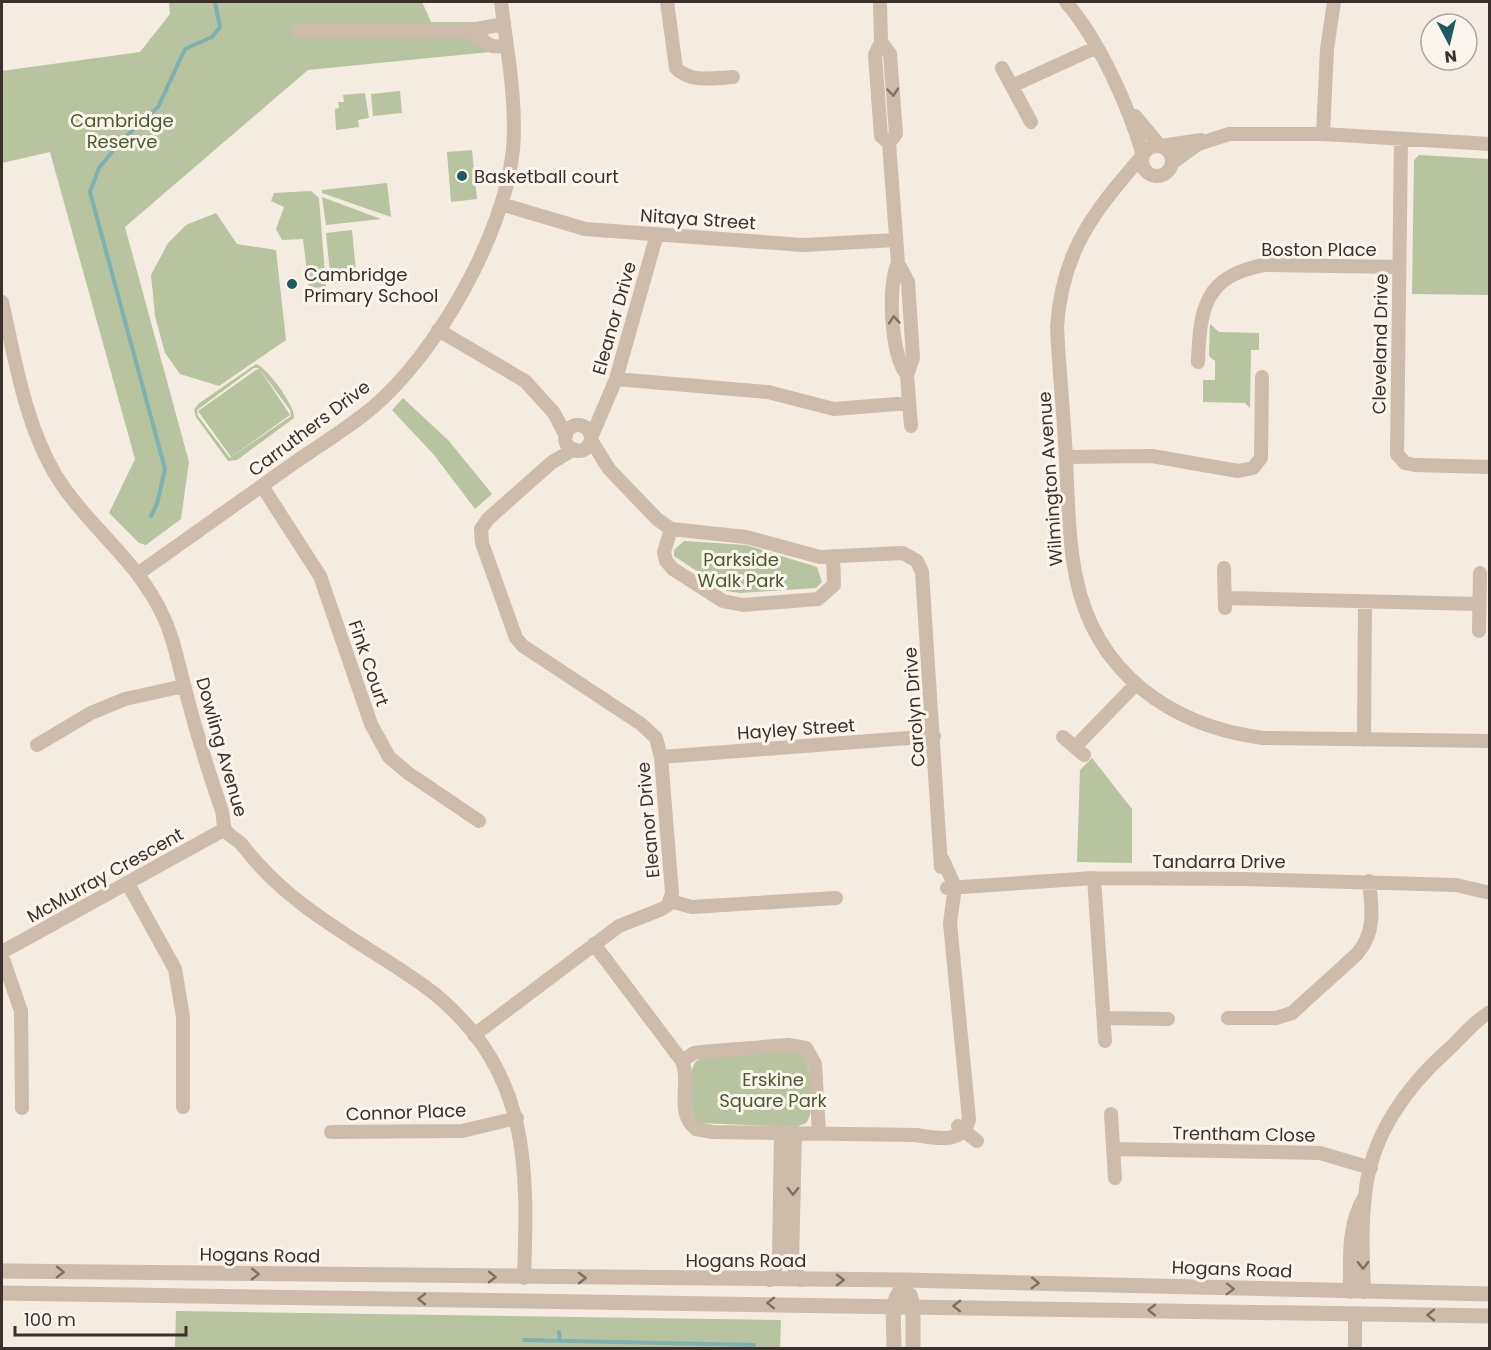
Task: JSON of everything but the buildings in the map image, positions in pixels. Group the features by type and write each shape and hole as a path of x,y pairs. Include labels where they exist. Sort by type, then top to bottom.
{"street":[{"name":"Carruthers Drive","path":"139,573 372,408 417,360 438,330 479,261 508,180 514,130 501,2"},
{"path":"668,2 676,68 687,76 733,77"},
{"path":"880,2 881,42 875,55 880,136 889,143 898,263 892,282 896,352 899,365 907,375 911,426"},
{"path":"1066,2 1076,13 1129,110 1160,146 1168,151 1172,164"},
{"path":"1323,134 1327,2"},
{"path":"1327,48 1334,2"},
{"path":"299,31 466,31 504,24"},
{"path":"466,31 487,44 507,47"},
{"path":"1012,86 1095,48"},
{"path":"1002,68 1031,122"},
{"path":"1129,110 1142,155 1143,168 1152,175 1164,173 1190,148 1229,134 1323,134 1490,144"},
{"name":"Cleveland Drive","path":"1401,139 1397,454 1405,463 1415,465 1490,467"},
{"path":"1142,155 1150,147 1193,140 1209,140"},
{"name":"Wilmington Avenue","path":"1142,155 1092,218 1078,241 1066,272 1059,300 1059,356 1069,526 1076,579 1094,630 1108,652 1136,684 1166,707 1191,721 1232,734 1263,738 1490,741"},
{"name":"Wilmington Avenue","path":"1116,190 1152,175"},
{"name":"Nitaya Street","path":"501,204 585,229 814,245 897,240"},
{"name":"Eleanor Drive","path":"591,439 616,379 657,234"},
{"name":"Boston Place","path":"1197,362 1200,320 1211,292 1226,278 1243,269 1264,265 1399,267"},
{"name":"Dowling Avenue","path":"2,302 25,398 48,460 82,511 139,573 165,619 221,808 225,829 242,844 252,860 277,885 435,995 474,1035 494,1063 517,1118 526,1183 522,1300"},
{"path":"438,330 525,381 554,413 571,444 609,469 657,519 671,529 746,537 806,555 833,556 834,585 818,599 743,605 723,601 669,566 664,552 671,529"},
{"path":"1066,457 1152,456 1220,470 1238,471 1253,468 1261,458 1262,377"},
{"path":"616,379 768,392 834,409 909,403"},
{"path":"571,444 569,429 603,412"},
{"path":"554,413 589,430 591,439 609,469"},
{"path":"571,444 586,447 591,439"},
{"name":"Eleanor Drive","path":"474,1035 619,926 662,909 670,901 671,884 660,745 651,731 523,646 510,625 482,543 480,529 488,519 571,444"},
{"name":"Fink Court","path":"262,486 320,576 371,724 389,757 408,774 479,821"},
{"name":"Carolyn Drive","path":"833,556 897,553 912,556 922,572 941,871 951,887 945,903 950,923 969,1119 961,1128"},
{"path":"1224,568 1225,603 1479,604"},
{"path":"1479,631 1480,573"},
{"path":"1364,740 1365,602"},
{"path":"1063,737 1080,751 1136,684"},
{"path":"37,745 91,713 125,699 184,686"},
{"name":"Hayley Street","path":"661,757 934,736"},
{"name":"McMurray Crescent","path":"2,954 225,829"},
{"path":"1094,878 1105,1041"},
{"name":"Tandarra Drive","path":"951,887 1094,878 1369,881 1456,885 1490,892"},
{"path":"1228,1017 1285,1016 1300,1007 1349,962 1364,945 1372,928 1369,881"},
{"path":"128,884 175,969 183,1017 183,1107"},
{"path":"670,901 692,907 836,898"},
{"path":"594,944 682,1060 685,1070 685,1116 696,1129 712,1132 916,1135 948,1139 961,1128 976,1142"},
{"path":"2,954 21,1011 22,1108"},
{"path":"1355,1348 1357,1292 1350,1244 1355,1212 1365,1196 1381,1137 1393,1112 1436,1060 1490,1012"},
{"path":"1104,1017 1170,1020"},
{"path":"1466,1034 1490,1021"},
{"path":"682,1060 702,1052 788,1045 806,1048 815,1064 819,1133"},
{"path":"1111,1114 1115,1178"},
{"name":"Connor Place","path":"331,1132 462,1131 517,1118"},
{"path":"770,1280 779,1265 788,1132"},
{"path":"788,1132 792,1264 801,1280"},
{"name":"Trentham Close","path":"1113,1149 1320,1153 1371,1168"},
{"name":"Hogans Road","path":"2,1271 905,1280 1490,1294"},
{"path":"462,1277 464,1300"},
{"path":"894,1348 893,1305 905,1280"},
{"path":"905,1280 914,1305 913,1348"},
{"path":"2,1293 914,1305 1490,1316"}],"green space":[{"name":"Cambridge Reserve","path":"169,2 422,2 431,22 487,22 490,52 308,70 125,227 189,462 181,519 146,545 139,543 109,513 135,459 50,152 2,163 2,71 140,52 170,14"},
{"path":"400,91 402,113 373,116 371,94"},
{"path":"365,93 369,118 358,120 359,127 336,130 335,109 339,108 338,102 344,102 343,95"},
{"name":"Basketball court","path":"472,150 477,199 451,202 447,152"},
{"path":"1419,155 1489,159 1489,295 1412,294 1414,160"},
{"path":"387,183 391,217 322,193 322,190"},
{"path":"311,191 319,198 326,287 309,288 303,239 282,240 276,229 284,207 271,201 274,193"},
{"path":"322,197 381,219 326,225"},
{"path":"216,213 237,244 276,250 286,340 219,386 180,374 165,353 155,316 151,275 168,243 186,225"},
{"path":"352,230 357,282 331,284 326,233"},
{"path":"1210,324 1219,332 1259,333 1259,350 1251,350 1250,408 1245,403 1203,402 1203,380 1215,380 1215,361 1209,356"},
{"path":"256,364 267,372 280,388 290,405 294,418 237,460 228,461 196,417 194,410 198,404","holes":["254,368 259,368 290,410 291,416 230,458 198,416 197,410"]},
{"path":"259,368 290,415 231,457 198,411"},
{"path":"403,398 449,441 492,494 475,509 434,455 392,410"},
{"name":"Parkside Walk Park","path":"684,541 746,545 817,567 822,582 816,588 740,593 727,591 674,556 674,550"},
{"path":"1092,758 1132,809 1132,863 1077,862 1080,770"},
{"name":"Erskine Square Park","path":"790,1051 803,1054 808,1068 812,1099 806,1123 796,1127 698,1123 692,1110 690,1094 692,1069 695,1062 704,1057"},
{"path":"176,1311 781,1320 780,1348 175,1348"}],"waterway":[{"path":"151,516 157,504 165,469 90,192 99,168 121,141 158,107 185,49 212,37 220,27 215,2"},
{"path":"559,1332 560,1341"},
{"path":"524,1340 754,1345"}],"place":[{"name":"Basketball court","path":"462,176"},
{"name":"Cambridge Primary School","path":"292,284"}]}
